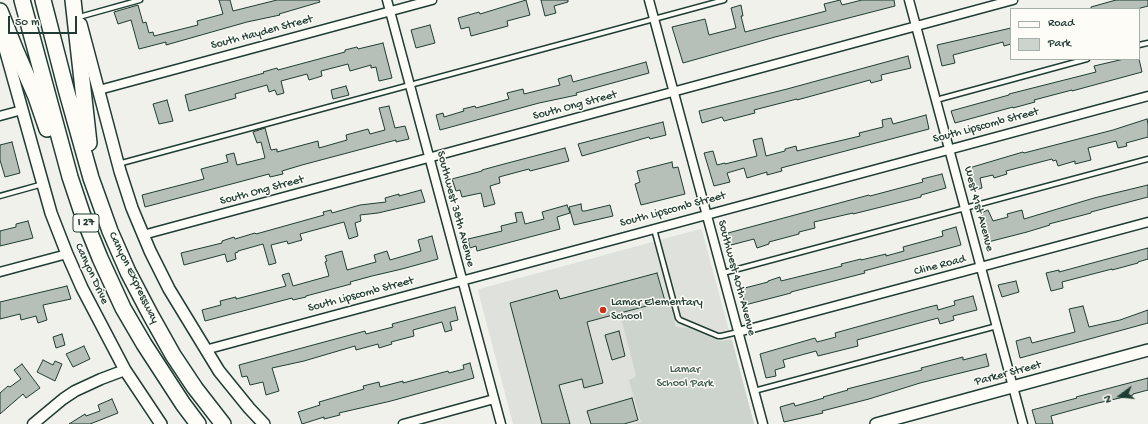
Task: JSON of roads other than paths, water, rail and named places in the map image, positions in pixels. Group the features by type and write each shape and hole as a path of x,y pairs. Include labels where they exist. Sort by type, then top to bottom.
{"highway":[{"name":"Canyon Expressway","path":"22,0 70,177 100,258 124,308 163,374 198,424"},
{"name":"Canyon Expressway","path":"44,0 66,90 91,178 110,231 128,272 173,355 195,388 223,424"},
{"path":"74,0 91,178"},
{"path":"0,11 36,97 49,135 70,177"}],"main road":[{"path":"74,0 118,164 132,208 143,236 169,289 205,350 219,371 264,424"},
{"name":"Canyon Drive","path":"1,36 51,213 67,254 82,288 125,370 161,424"},
{"name":"Parker Street","path":"876,424 1148,350"}],"street":[{"name":"Southwest 38th Avenue","path":"387,0 501,424"},
{"name":"South Hayden Street","path":"99,90 432,0"},
{"name":"Southwest 40th Avenue","path":"649,0 763,424"},
{"name":"West 41st Avenue","path":"908,0 1023,424"},
{"name":"South Ong Street","path":"143,236 1013,0"},
{"name":"South Lipscomb Street","path":"205,350 1148,96"},
{"path":"0,116 22,110"},
{"name":"Cline Road","path":"738,332 1148,222"},
{"path":"0,272 67,254"},
{"path":"33,424 74,391 125,370"},
{"path":"403,424 494,399"}],"lane":[{"path":"79,17 140,0"},
{"path":"118,164 724,0"},
{"path":"936,100 1083,60"},
{"path":"723,273 1148,159"},
{"path":"0,196 43,184"},
{"path":"654,229 678,318 718,336 738,332"},
{"path":"754,391 997,326"}],"place":[{"name":"Lamar Elementary School","path":"603,310"}],"park label":[{"name":"Lamar School Park","path":"685,377"}]}
